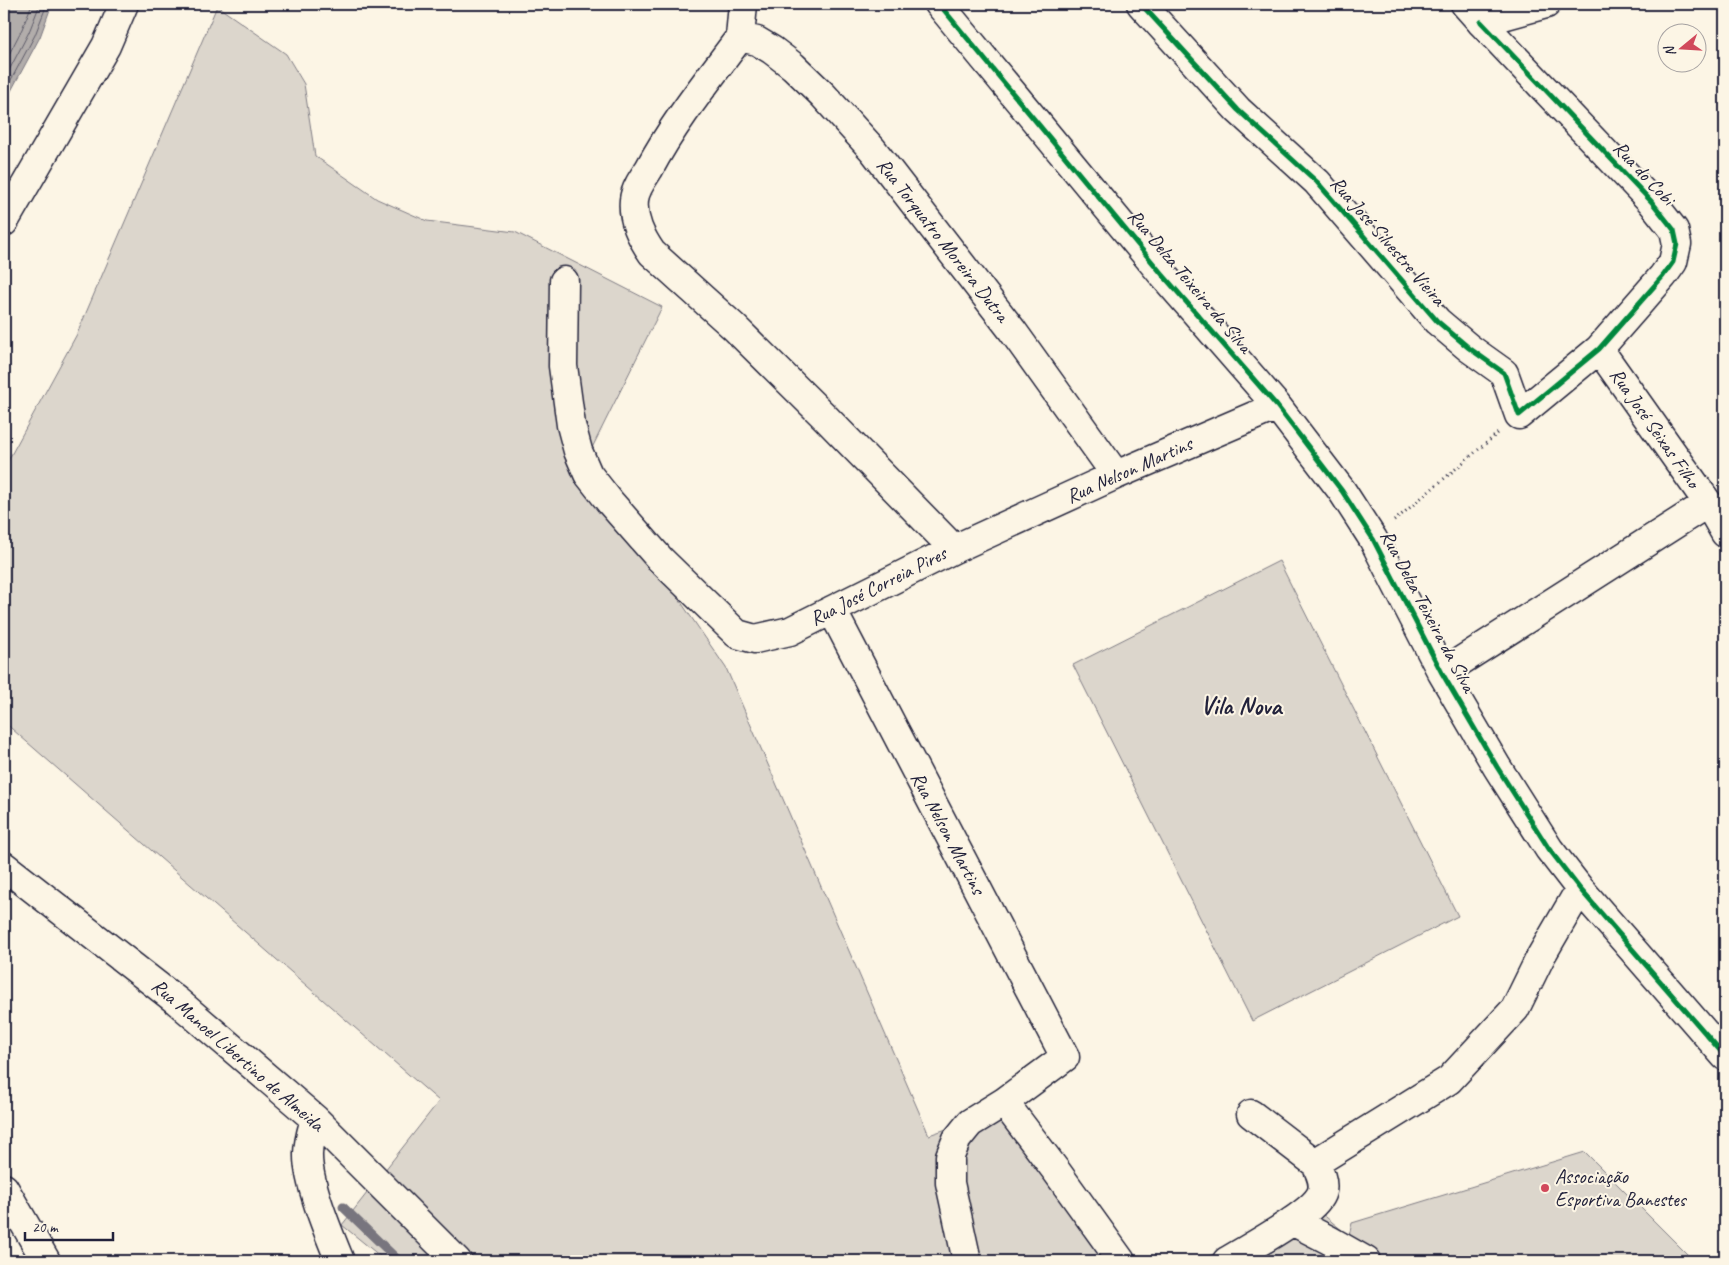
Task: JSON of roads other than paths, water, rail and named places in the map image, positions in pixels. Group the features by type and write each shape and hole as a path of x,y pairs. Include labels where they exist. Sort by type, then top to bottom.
{"street":[{"path":"4,222 106,46 124,4"},
{"path":"740,37 743,4"},
{"name":"Rua Delza Teixeira da Silva","path":"938,4 1162,274 1277,406 1342,492 1373,539 1442,673 1497,768 1549,849 1580,889 1725,1056"},
{"name":"Rua José Silvestre Vieira","path":"1141,4 1238,110 1317,182 1437,321 1469,348 1504,372 1519,415"},
{"path":"1473,13 1546,4"},
{"name":"Rua do Cobi","path":"1473,13 1651,201 1674,230 1677,244 1673,262 1663,276 1599,349 1519,415"},
{"name":"Rua José Correia Pires","path":"564,281 563,366 571,425 578,451 588,474 660,559 737,634 755,638 790,631 954,549 734,327 652,253 643,240 634,214 636,193 658,151 685,110 740,37"},
{"name":"Rua Torquatro Moreira Dutra","path":"740,37 757,41 793,66 823,95 873,150 1012,330 1116,475"},
{"name":"Rua José Seixas Filho","path":"1599,349 1708,503 1725,533"},
{"name":"Rua Nelson Martins","path":"954,549 1116,475 1277,406"},
{"name":"Rua Delza Teixeira da Silva","path":"1442,673 1708,503"},
{"name":"Rua Nelson Martins","path":"832,610 1065,1057 1004,1102"},
{"name":"Rua Manoel Libertino de Almeida","path":"4,866 177,1001 315,1120 457,1261"},
{"path":"1315,1163 1449,1080 1515,1008 1541,956 1580,889"},
{"path":"967,1261 950,1183 950,1156 957,1139 970,1123 1004,1102 1121,1261"},
{"path":"1227,1261 1313,1206 1320,1196 1322,1188 1315,1163 1251,1114"},
{"path":"315,1120 308,1151 308,1165 340,1261"},
{"path":"4,1188 46,1261"},
{"path":"1292,1221 1366,1261"}],"water":[{"path":"4,4 52,4 40,37 4,104"}],"waterway":[{"path":"343,1207 399,1261"}],"place":[{"name":"Associação Esportiva Banestes","path":"1545,1188"}],"district":[{"name":"Vila Nova","path":"1241,706"}]}
